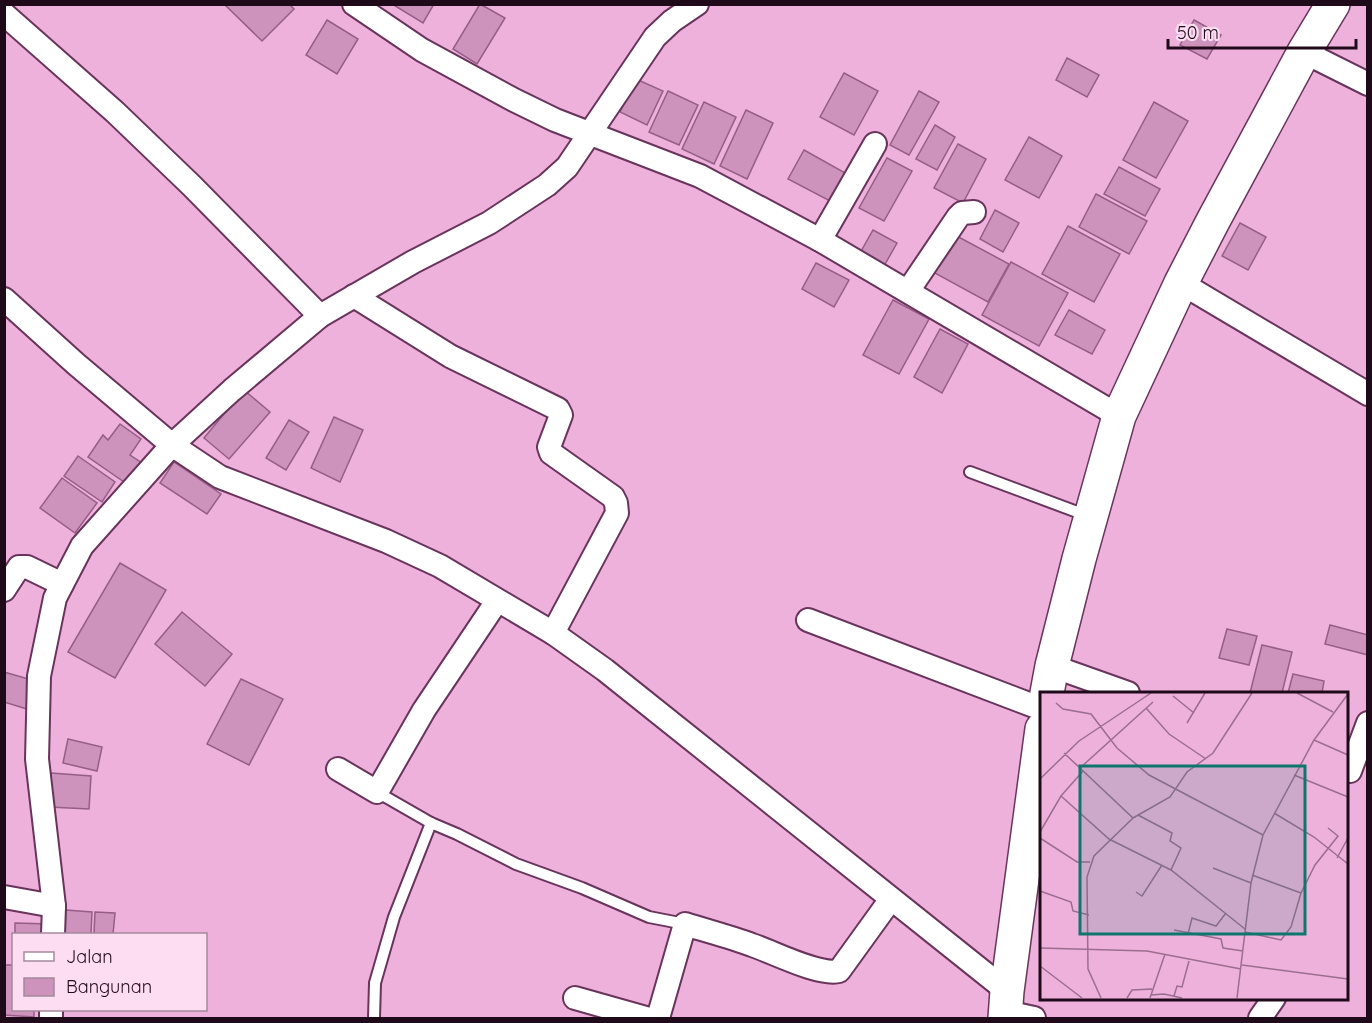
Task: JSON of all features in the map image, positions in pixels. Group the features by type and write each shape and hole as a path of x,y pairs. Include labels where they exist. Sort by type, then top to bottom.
{"main road":[{"path":"1049,679 1079,559 1119,416 1181,283 1333,4"},
{"path":"1013,1010 1040,748"}],"street":[{"path":"354,4 422,50 493,89 555,120 700,176 820,240 1119,416"},
{"path":"53,933 54,906 37,759 39,676 55,598 82,546 172,445 232,390 320,316 413,262 489,223 547,185 567,167 655,37 672,21 697,4"},
{"path":"7,18 115,112 192,186 320,316"},
{"path":"1305,52 1368,84"},
{"path":"820,240 875,144"},
{"path":"908,291 958,217 962,213 974,212"},
{"path":"1181,283 1368,394"},
{"path":"354,296 450,356 558,409 561,415 549,447 551,453 613,497 617,513 553,633"},
{"path":"4,299 76,364 172,445 220,477 386,541 440,566 553,633 605,670 891,899 1013,1010"},
{"path":"4,590 19,567 27,567 62,584"},
{"path":"338,769 377,792 424,710 497,601"},
{"path":"808,621 1040,708"},
{"path":"1049,679 1122,692"},
{"path":"1348,774 1368,723"},
{"path":"4,897 54,906"},
{"path":"658,1018 685,924 754,945 792,961 831,973 839,971 891,899"},
{"path":"575,998 646,1018"},
{"path":"1260,1018 1273,999"}],"lane":[{"path":"970,472 1091,517"},
{"path":"377,792 431,823 516,864 582,888 649,917 685,924"},
{"path":"374,1018 375,983 394,917 431,823"}],"building":[{"path":"224,4 289,4 294,9 262,41"},
{"path":"392,4 434,4 423,23"},
{"path":"480,4 505,18 477,64 453,49"},
{"path":"327,20 358,39 337,74 306,55"},
{"path":"1194,20 1221,35 1207,59 1180,45"},
{"path":"1067,58 1099,75 1087,97 1056,80"},
{"path":"844,73 878,91 854,135 820,117"},
{"path":"636,79 663,91 647,125 620,112"},
{"path":"668,91 698,105 679,145 649,132"},
{"path":"919,91 939,102 909,155 890,145"},
{"path":"704,102 736,117 714,164 682,149"},
{"path":"1154,102 1188,121 1156,178 1123,160"},
{"path":"746,110 773,123 747,179 720,166"},
{"path":"935,125 955,137 937,170 916,159"},
{"path":"1029,137 1062,156 1039,198 1005,180"},
{"path":"958,144 986,159 963,203 934,188"},
{"path":"804,150 847,174 832,202 788,179"},
{"path":"887,158 912,171 884,221 859,208"},
{"path":"1119,167 1160,189 1145,216 1104,194"},
{"path":"1096,194 1147,221 1129,254 1079,227"},
{"path":"995,210 1019,223 1003,252 980,239"},
{"path":"1240,223 1266,237 1248,270 1222,256"},
{"path":"1068,226 1120,254 1094,302 1042,274"},
{"path":"873,230 897,243 884,266 860,253"},
{"path":"953,234 1009,264 988,302 933,272"},
{"path":"1011,262 1068,293 1039,346 982,315"},
{"path":"816,263 849,280 834,307 802,289"},
{"path":"893,300 929,319 899,374 863,355"},
{"path":"1069,310 1105,330 1092,354 1055,335"},
{"path":"940,329 968,344 942,393 914,377"},
{"path":"244,390 270,412 229,459 204,438"},
{"path":"334,417 363,430 340,482 311,468"},
{"path":"289,420 309,432 286,470 266,458"},
{"path":"120,424 141,439 130,455 142,463 127,484 88,457 103,435 108,440"},
{"path":"78,456 115,482 102,502 64,476"},
{"path":"174,462 221,494 207,514 160,483"},
{"path":"62,478 97,503 75,533 40,508"},
{"path":"120,563 166,590 115,678 68,652"},
{"path":"182,612 232,654 205,686 155,644"},
{"path":"1330,625 1368,635 1368,655 1325,644"},
{"path":"1227,629 1257,636 1249,665 1219,658"},
{"path":"1262,645 1292,652 1282,692 1250,692"},
{"path":"4,672 39,682 30,710 4,702"},
{"path":"1293,674 1324,681 1322,692 1288,692"},
{"path":"241,679 283,699 249,765 207,744"},
{"path":"68,739 102,747 97,771 63,763"},
{"path":"51,773 91,776 89,809 49,807"},
{"path":"66,910 92,912 91,933 65,933"},
{"path":"95,912 115,913 113,933 94,933"},
{"path":"15,923 49,924 48,933 15,933"},
{"path":"4,965 12,965 12,1011 34,1011 34,1017 4,1015"}]}
